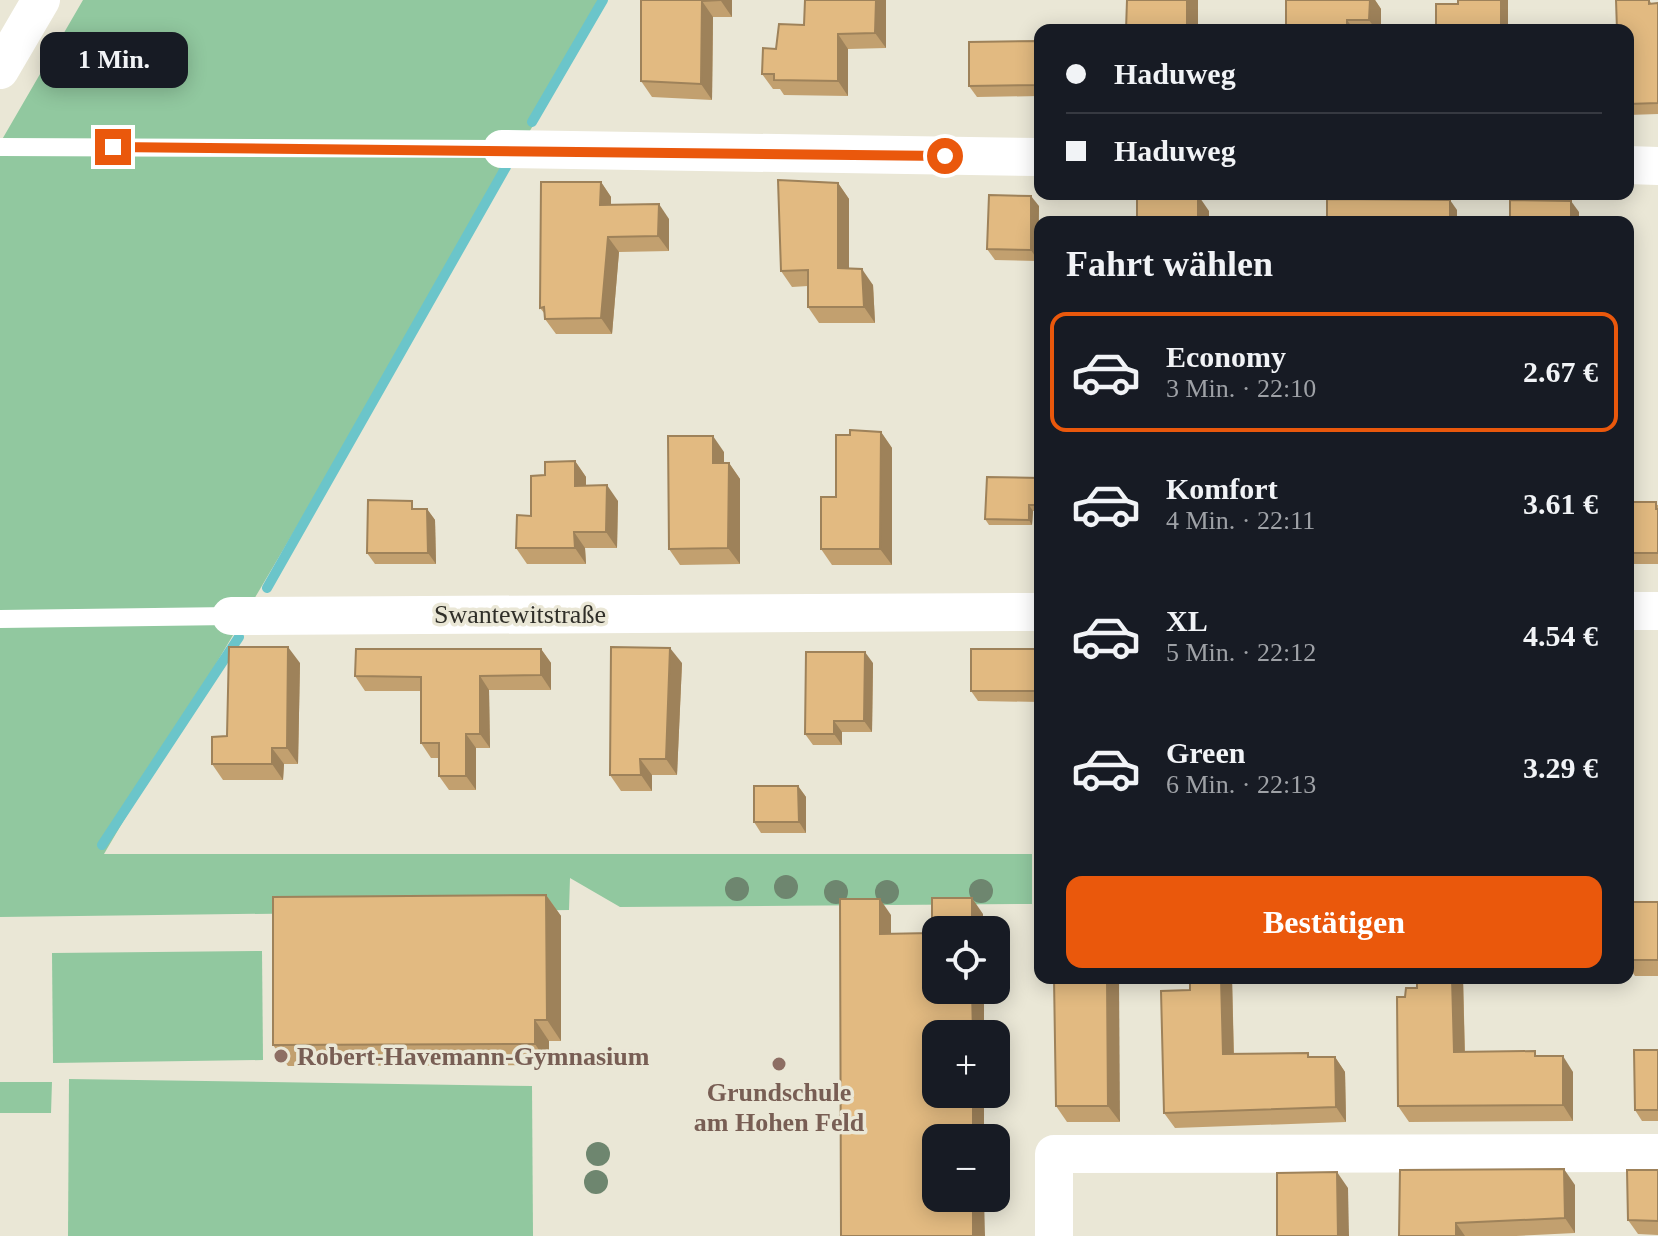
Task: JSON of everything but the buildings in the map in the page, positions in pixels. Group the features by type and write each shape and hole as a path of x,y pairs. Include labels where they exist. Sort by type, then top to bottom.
{"street":[{"path":"0,70 41,0"},
{"path":"502,149 1034,157"},
{"path":"1634,165 1658,166"},
{"path":"1634,611 1658,611"},
{"name":"Swantewitstraße","path":"231,616 1034,612"},
{"path":"1054,1236 1054,1154 1658,1153"}],"lane":[{"path":"0,147 502,149"},
{"name":"Swantewitstraße","path":"0,619 231,616"}],"green space":[{"path":"83,0 607,0 104,854 1032,854 1032,904 620,907 570,878 569,910 0,917 0,143"},
{"path":"262,951 263,1060 53,1063 52,953"},
{"path":"69,1079 532,1086 533,1236 68,1236"},
{"path":"0,1082 52,1082 51,1113 0,1113"}],"waterway":[{"path":"532,122 603,0"},
{"path":"267,588 506,167"},
{"path":"102,845 239,637"}],"place":[{"name":"Robert-Havemann-Gymnasium","path":"281,1056"},
{"name":"Grundschule am Hohen Feld","path":"779,1064"}],"route":[{"path":"113,147 945,156"}]}
